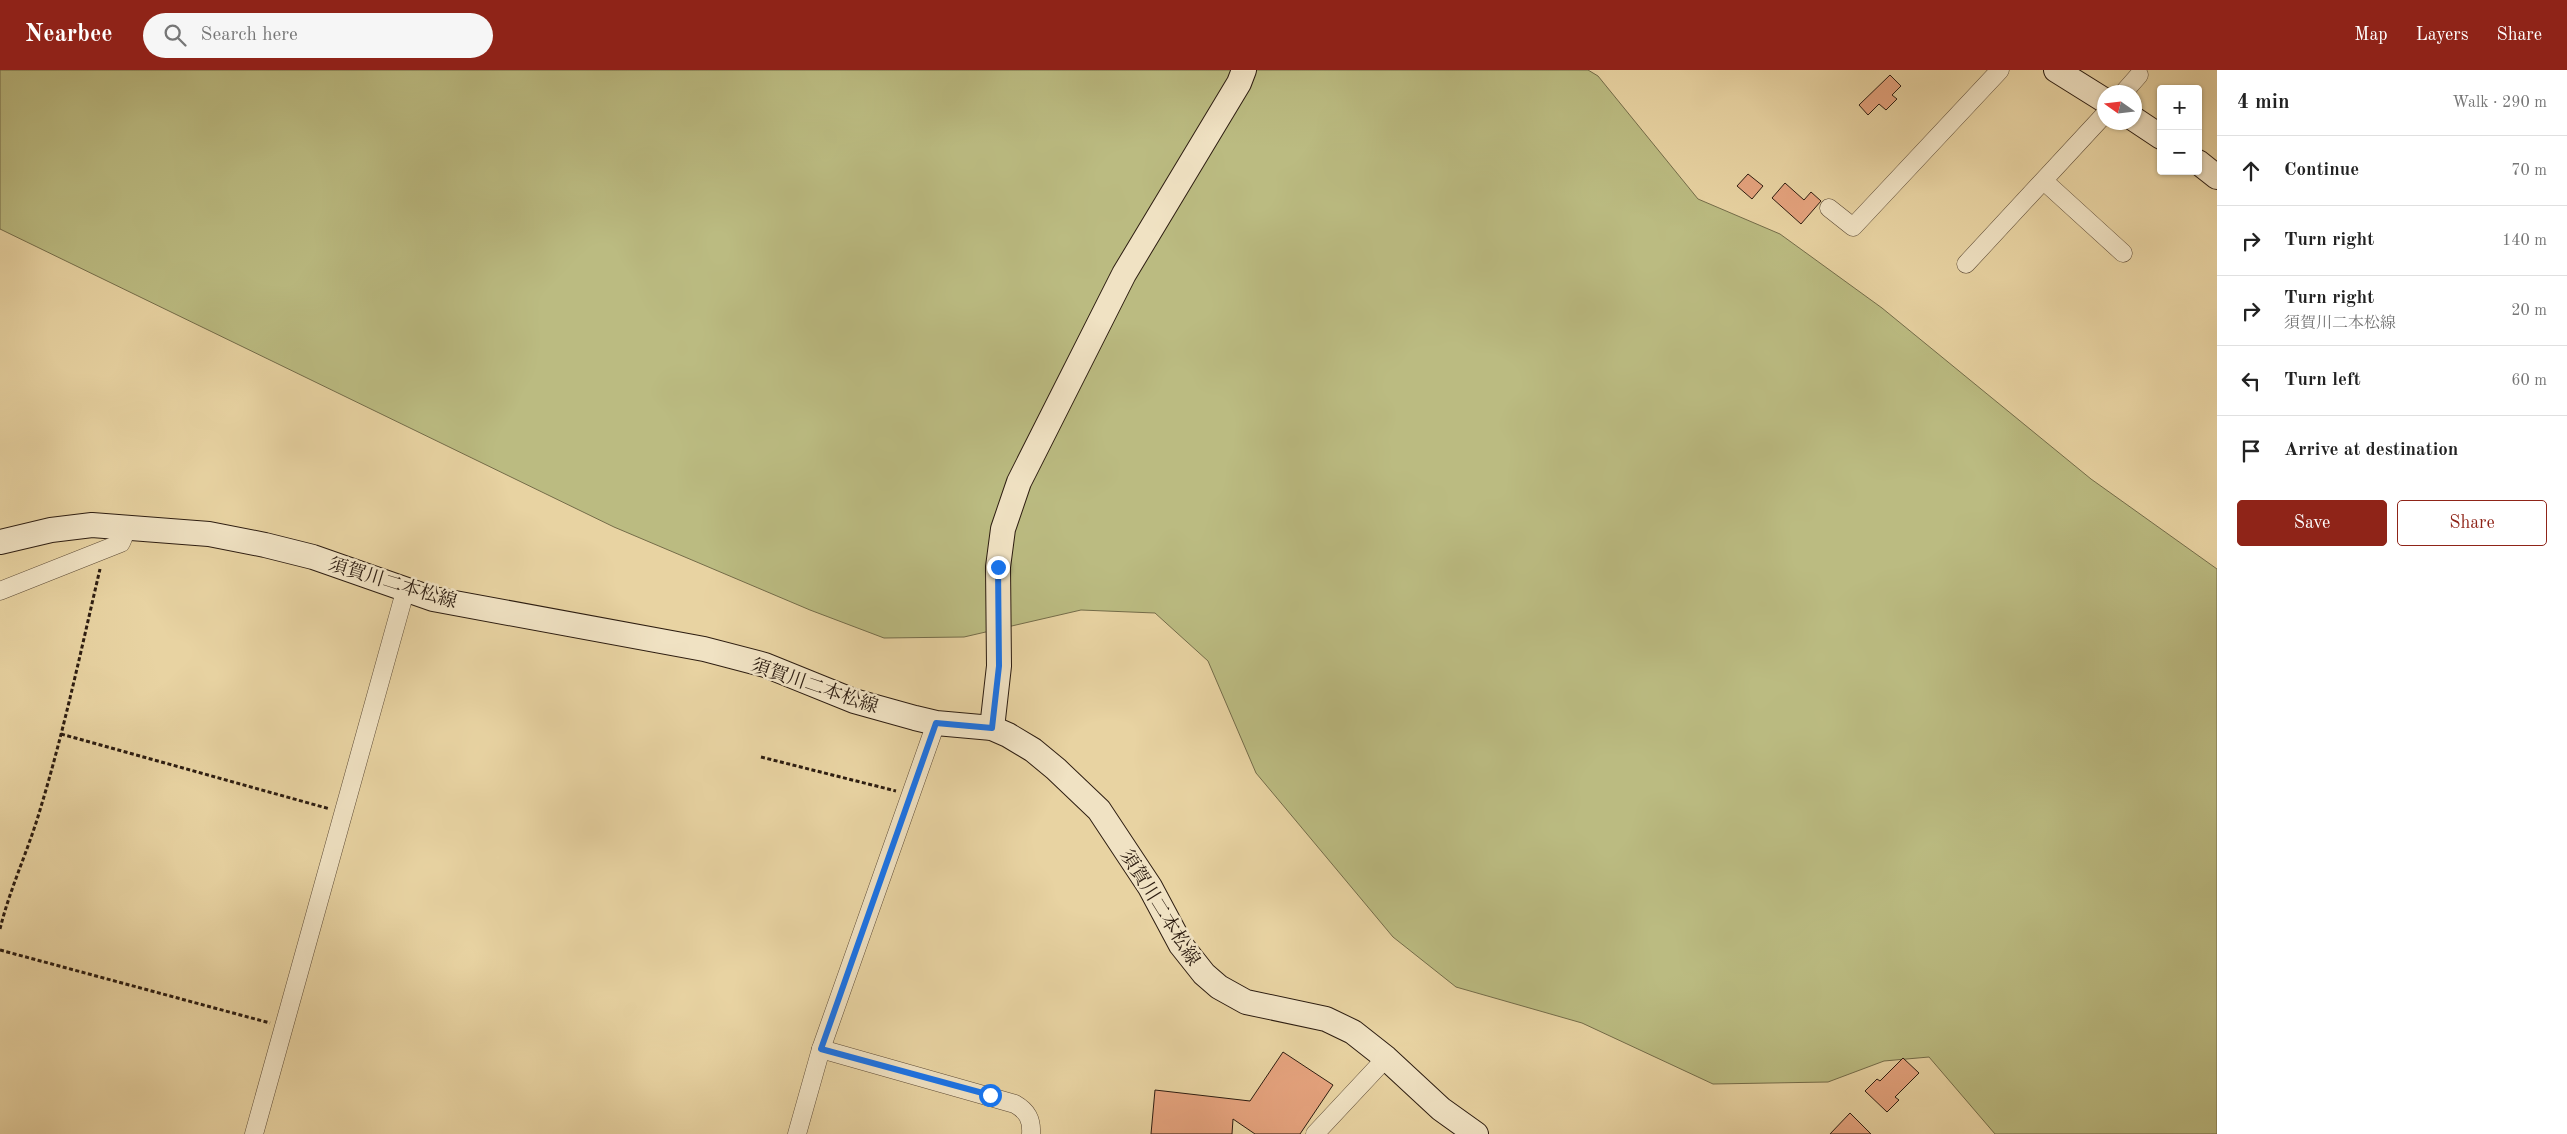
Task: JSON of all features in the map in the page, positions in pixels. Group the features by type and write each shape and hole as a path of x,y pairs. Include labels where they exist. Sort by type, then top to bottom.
{"main road":[{"path":"992,728 999,666 998,567 1003,530 1019,482 1124,274 1239,83 1244,70"},
{"path":"2056,70 2097,96"},
{"path":"2142,124 2157,134"},
{"path":"2202,165 2217,177"},
{"name":"須賀川二本松線","path":"0,542 51,530 92,525 128,526 209,534 313,557 433,598 636,635 765,665 854,701 936,723 992,728 1033,750 1084,794 1099,810 1150,887 1181,945 1204,974 1219,987 1246,1002 1326,1019 1353,1032 1386,1058 1441,1109 1476,1134"}],"street":[{"path":"1829,208 1853,227 2000,70"},
{"path":"2130,85 2138,75"},
{"path":"1966,264 2097,123"},
{"path":"2044,181 2123,253"},
{"path":"0,591 120,543 128,526"},
{"path":"254,1134 406,588"},
{"path":"797,1134 821,1049 909,795 936,723"},
{"path":"821,1049 1015,1104 1024,1110 1030,1118 1031,1134"},
{"path":"1315,1134 1386,1058"}],"path":[{"path":"0,929 7,899 40,812 62,734 105,549"},
{"path":"62,734 344,813"},
{"path":"761,756 909,795"},
{"path":"0,950 285,1027"}],"green space":[{"path":"0,70 1588,70 1598,76 1698,199 1780,234 1882,308 2091,479 2217,569 2217,1134 1995,1134 1929,1057 1884,1061 1828,1082 1713,1084 1582,1023 1456,987 1393,937 1256,773 1208,661 1155,613 1081,610 964,637 884,638 810,610 614,527 0,229"}],"building":[{"path":"1890,75 1901,86 1892,95 1897,99 1886,110 1879,104 1868,115 1859,105"},
{"path":"1748,174 1763,186 1752,199 1737,186"},
{"path":"1785,183 1804,200 1811,192 1821,201 1801,224 1772,198"},
{"path":"1283,1052 1333,1085 1300,1134 1255,1134 1233,1119 1232,1134 1151,1134 1155,1090 1250,1101"},
{"path":"1903,1058 1919,1073 1895,1097 1899,1100 1887,1112 1865,1091 1877,1079 1880,1081"},
{"path":"1850,1113 1871,1134 1830,1134"}],"route":[{"path":"990,1095 821,1049 909,795 936,723 992,728 999,666 997,618 998,567"}]}
